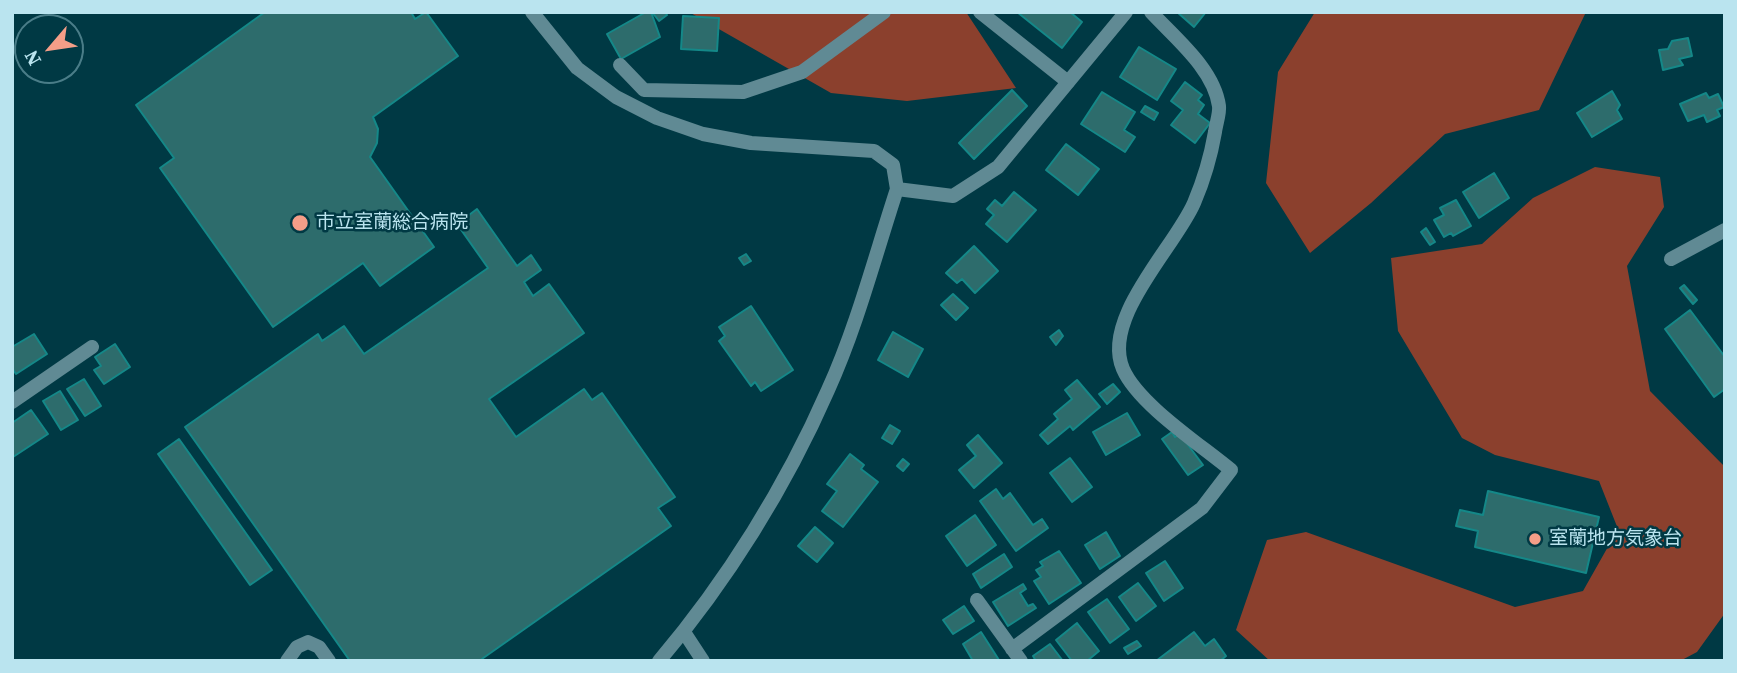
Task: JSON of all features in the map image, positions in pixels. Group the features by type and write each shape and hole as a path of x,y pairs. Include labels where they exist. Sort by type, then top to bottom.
{"street":[{"path":"532,12 577,68 616,97 657,118 703,134 751,143 874,151 893,165 897,189 828,390 760,520 684,632 659,661"},
{"path":"620,65 644,90 743,92 802,72 884,12"},
{"path":"980,12 1068,82"},
{"path":"897,189 953,196 998,167 1126,12"},
{"path":"977,600 1016,655 1202,508 1231,470 1152,406 1123,369 1120,344 1128,308 1194,204 1214,142 1219,107 1211,83 1197,63 1151,12"},
{"path":"1671,259 1725,230"},
{"path":"12,402 92,347"},
{"path":"684,632 703,661"},
{"path":"287,661 297,647 308,642 319,647 329,661"}],"shaded area":[{"path":"689,12 966,12 1016,88 907,101 831,93"},
{"path":"1315,12 1586,12 1539,110 1445,134 1371,203 1310,253 1266,183 1278,72"},
{"path":"1595,167 1660,177 1664,207 1627,266 1650,391 1725,467 1725,613 1697,652 1680,661 1270,661 1236,630 1267,540 1306,532 1515,607 1583,591 1618,529 1599,481 1495,455 1462,438 1398,331 1391,258 1482,244 1533,198"}],"building":[{"path":"265,12 411,12 415,19 426,12 458,56 373,117 378,129 377,143 370,157 434,247 380,286 363,263 273,327 160,168 174,158 136,105"},
{"path":"646,12 651,12 660,37 621,59 607,34"},
{"path":"652,12 665,12 667,15 659,21"},
{"path":"1017,12 1070,12 1082,22 1062,48"},
{"path":"1177,12 1206,12 1194,27"},
{"path":"683,16 719,18 717,51 681,49"},
{"path":"1688,38 1692,56 1679,59 1683,65 1663,70 1659,50 1668,49 1672,41"},
{"path":"1139,47 1176,69 1157,100 1120,77"},
{"path":"1185,82 1202,95 1198,100 1204,105 1198,114 1210,123 1195,143 1171,125 1183,110 1171,101"},
{"path":"1012,90 1027,106 974,159 959,143"},
{"path":"1612,91 1620,105 1617,110 1622,119 1592,137 1577,113"},
{"path":"1102,92 1135,112 1124,130 1135,137 1125,152 1081,124"},
{"path":"1706,93 1709,98 1718,94 1724,107 1717,110 1720,116 1707,122 1704,115 1688,121 1680,104"},
{"path":"1145,106 1158,113 1154,120 1141,112"},
{"path":"1066,144 1099,169 1078,195 1046,170"},
{"path":"1494,173 1509,198 1479,218 1463,192"},
{"path":"1014,192 1036,210 1007,242 986,224 994,215 987,209 995,200 1002,206"},
{"path":"1456,200 1471,226 1453,236 1451,233 1444,237 1434,220 1444,215 1440,208"},
{"path":"477,209 517,266 531,255 541,270 524,282 533,296 549,284 584,333 489,399 516,437 584,389 592,400 602,393 675,497 658,508 671,526 479,661 350,661 185,427 318,334 322,341 344,326 364,354 488,268 457,224"},
{"path":"1426,228 1435,242 1430,245 1421,232"},
{"path":"974,246 998,271 975,293 962,279 957,283 946,273"},
{"path":"746,254 751,261 744,265 739,258"},
{"path":"1684,285 1697,300 1693,304 1680,288"},
{"path":"953,294 968,308 956,320 941,305"},
{"path":"751,306 793,370 761,391 755,382 751,386 719,341 725,336 719,327"},
{"path":"1690,310 1725,357 1725,389 1714,397 1665,329"},
{"path":"1059,330 1063,336 1056,345 1050,337"},
{"path":"893,332 923,349 908,377 878,360"},
{"path":"34,334 47,354 16,374 12,368 12,347"},
{"path":"115,344 130,367 104,384 94,370 101,366 95,357"},
{"path":"84,379 101,406 85,416 67,389"},
{"path":"1077,380 1100,407 1073,430 1070,426 1048,444 1040,435 1058,419 1054,414 1072,399 1065,390"},
{"path":"1113,384 1120,392 1107,404 1099,394"},
{"path":"60,391 78,420 61,430 43,401"},
{"path":"31,410 48,434 13,457 12,423"},
{"path":"1127,413 1140,435 1106,455 1093,432"},
{"path":"890,425 900,431 892,444 882,438"},
{"path":"1172,432 1175,437 1180,434 1203,465 1188,475 1162,439"},
{"path":"978,435 1002,463 974,488 959,470 976,456 967,445"},
{"path":"179,439 272,570 250,585 158,454"},
{"path":"850,454 864,465 861,469 878,482 843,527 822,511 837,491 827,484"},
{"path":"1070,458 1092,487 1072,502 1050,473"},
{"path":"903,459 909,464 903,471 897,466"},
{"path":"996,489 1003,499 1010,493 1033,525 1042,519 1048,528 1016,551 980,501"},
{"name":"室蘭地方気象台","path":"1488,491 1599,517 1586,573 1475,547 1478,531 1456,526 1460,510 1483,515"},
{"path":"975,515 996,545 967,566 946,536"},
{"path":"815,527 833,543 817,562 798,546"},
{"path":"1106,532 1120,556 1100,569 1085,545"},
{"path":"1059,551 1081,583 1049,604 1034,581 1041,577 1036,570 1043,566 1040,562"},
{"path":"1004,554 1012,567 981,588 973,574"},
{"path":"1165,561 1183,588 1164,601 1146,573"},
{"path":"1138,583 1156,606 1136,621 1119,597"},
{"path":"1023,584 1026,589 1020,593 1028,606 1033,604 1036,608 1008,626 993,602"},
{"path":"1107,599 1129,629 1110,643 1088,612"},
{"path":"964,606 974,621 953,634 943,620"},
{"path":"1077,623 1099,651 1087,661 1072,661 1056,640"},
{"path":"981,632 999,660 973,661 963,644"},
{"path":"1194,632 1205,646 1214,639 1226,656 1220,661 1156,661"},
{"path":"1137,641 1141,646 1128,654 1124,648"},
{"path":"1050,644 1063,661 1036,661 1033,656"}],"place":[{"name":"市立室蘭総合病院","path":"300,223"},
{"name":"室蘭地方気象台","path":"1535,539"}]}
